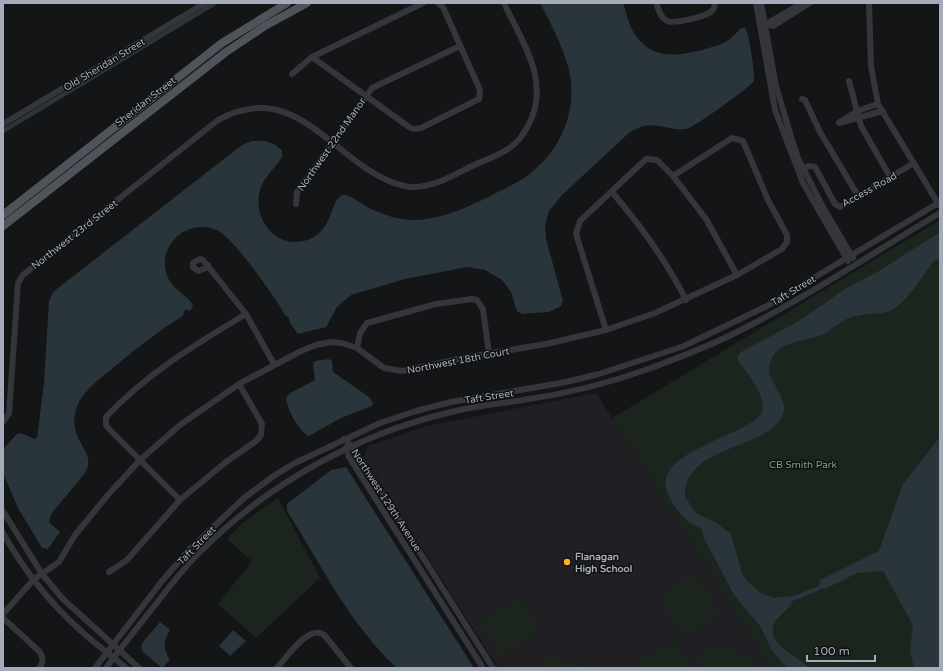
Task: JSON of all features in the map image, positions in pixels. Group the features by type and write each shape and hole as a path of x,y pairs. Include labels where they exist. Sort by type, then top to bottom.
{"main road":[{"name":"Sheridan Street","path":"3,215 222,43 287,3"},
{"name":"Sheridan Street","path":"3,226 226,52 265,26 307,3"}],"street":[{"name":"Old Sheridan Street","path":"3,124 205,3"},
{"path":"292,74 312,57 423,3"},
{"path":"312,57 364,96 414,129 421,128 479,99 480,95 443,7 438,3"},
{"name":"Northwest 23rd Street","path":"3,422 9,413 18,283 22,275 218,120 233,112 247,108 270,108 290,114 332,142 374,173 406,186 434,184 508,149 523,136 535,112 538,97 538,81 533,65 504,3"},
{"path":"656,3 661,16 666,21 673,23 708,14 714,6"},
{"path":"756,3 775,110 817,210 846,259 854,265"},
{"path":"762,3 780,104 800,170 852,255 854,265"},
{"path":"766,24 802,3"},
{"path":"766,24 773,26 810,3"},
{"path":"869,3 870,59 878,104 939,204"},
{"name":"Northwest 22nd Manor","path":"296,204 297,192 364,96 372,88 460,46"},
{"path":"849,81 858,119 890,175"},
{"path":"802,99 805,100 820,132 857,194"},
{"path":"878,104 857,111 839,123 883,111"},
{"name":"Northwest 18th Court","path":"3,614 34,580 59,562 75,535 106,496 140,460 180,425 239,384 274,364 316,345 331,342 357,348 384,368 402,371 546,344 606,330 686,300 737,275 782,249 788,242 787,235 768,200 743,141 737,138 727,140 673,176"},
{"path":"606,330 576,234 577,227 580,221 641,164 652,158 657,160 673,176 706,219 737,275"},
{"name":"Access Road","path":"800,170 809,166 815,167 835,204 840,207 914,164"},
{"path":"612,192 646,233 670,268 686,300"},
{"name":"Taft Street","path":"95,668 162,582 208,531 244,498 275,475 295,463 380,423 416,411 482,396 542,387 599,374 684,346 767,306 939,204"},
{"name":"Taft Street","path":"106,668 169,587 215,537 248,508 323,460 384,431 418,420 483,405 559,394 648,369 736,333 854,265 940,213"},
{"path":"208,265 246,314 274,364"},
{"path":"357,348 360,332 367,323 436,304 472,299 477,300 483,309 489,354"},
{"path":"180,500 106,425 106,417 152,375 196,344 246,314"},
{"path":"109,572 127,560 180,500 226,462 256,441 263,430 262,424 239,384"},
{"path":"482,396 483,405"},
{"name":"Northwest 129th Avenue","path":"344,439 464,621 493,668"},
{"name":"Northwest 129th Avenue","path":"350,448 349,457 483,668"},
{"path":"275,475 282,485"},
{"path":"3,512 42,574 63,599 139,668"},
{"path":"208,531 215,537"},
{"path":"3,532 34,580 81,631 126,668"},
{"path":"162,582 169,587"},
{"path":"3,618 40,652 43,657 42,664 39,668"},
{"path":"460,631 464,621"},
{"path":"277,668 303,639 310,633 316,631 321,632 326,636 351,668"}],"shaded area":[{"path":"540,3 623,3 630,25 634,33 643,44 658,52 673,55 690,53 717,46 724,43 741,28 745,28 747,31 754,70 754,81 742,92 692,127 687,129 672,129 653,125 639,128 630,132 561,196 549,211 545,225 546,239 563,301 561,306 549,312 522,314 517,311 511,292 502,280 485,270 467,267 405,279 351,295 337,307 326,327 298,334 290,323 289,318 285,315 255,270 227,237 216,230 207,227 194,228 181,233 171,243 167,252 165,260 166,270 168,279 188,299 193,307 189,311 186,309 183,316 147,340 97,381 86,392 79,403 74,424 76,434 87,456 88,467 85,473 51,514 49,522 60,532 48,549 42,548 18,508 3,473 3,449 17,434 21,433 34,439 37,438 44,383 49,301 53,292 242,145 252,141 265,141 274,144 282,150 282,157 267,177 260,190 258,202 260,213 265,224 280,238 291,242 302,241 314,237 320,232 325,226 335,204 342,195 353,198 369,208 385,215 415,220 437,217 458,210 479,202 520,181 543,162 552,151 565,126 571,99 569,70 556,36"},
{"path":"940,232 940,258 934,261 909,295 898,306 888,312 852,317 843,321 824,334 789,344 781,348 775,354 771,362 769,373 784,406 780,420 769,431 715,455 699,465 688,479 685,497 696,513 715,522 731,534 742,574 746,580 761,593 774,598 789,596 792,599 790,606 774,623 773,634 780,646 809,668 787,668 771,649 761,627 734,595 704,538 702,530 685,518 673,504 669,496 666,480 673,466 687,455 744,427 757,418 763,409 763,403 758,390 738,361 737,357 741,352 799,321 845,289 879,271"},
{"path":"329,359 332,361 333,372 369,397 373,403 372,406 341,418 309,436 301,430 294,420 286,398 290,393 315,380 313,364 315,361"},
{"name":"Flanagan High School","path":"596,393 771,668 498,668 364,457 368,446 426,426"},
{"path":"940,437 940,668 914,668 910,651 913,625 883,571 857,573 825,589 819,588 820,580 879,551 903,484"},
{"path":"346,467 474,668 397,668 364,632 337,593 287,511 287,504 331,470"},
{"path":"160,622 170,630 166,638 165,648 170,660 162,668 143,652 141,647 143,642"},
{"path":"233,630 246,641 230,656 219,646"}],"green space":[{"name":"CB Smith Park","path":"940,220 940,668 771,668 612,418"},
{"path":"278,498 320,578 256,638 218,604 252,561 227,539 241,524"},
{"path":"695,572 721,613 683,637 657,596"},
{"path":"520,598 540,630 500,656 479,624"},
{"path":"674,642 691,668 640,668 642,657"},
{"path":"716,646 729,647 740,651 753,662 757,668 703,668 694,655"},
{"path":"546,655 587,668 542,668"}],"waterway":[{"path":"3,131 215,3"},
{"path":"792,599 819,588"}],"place":[{"name":"Flanagan High School","path":"567,562"}]}
